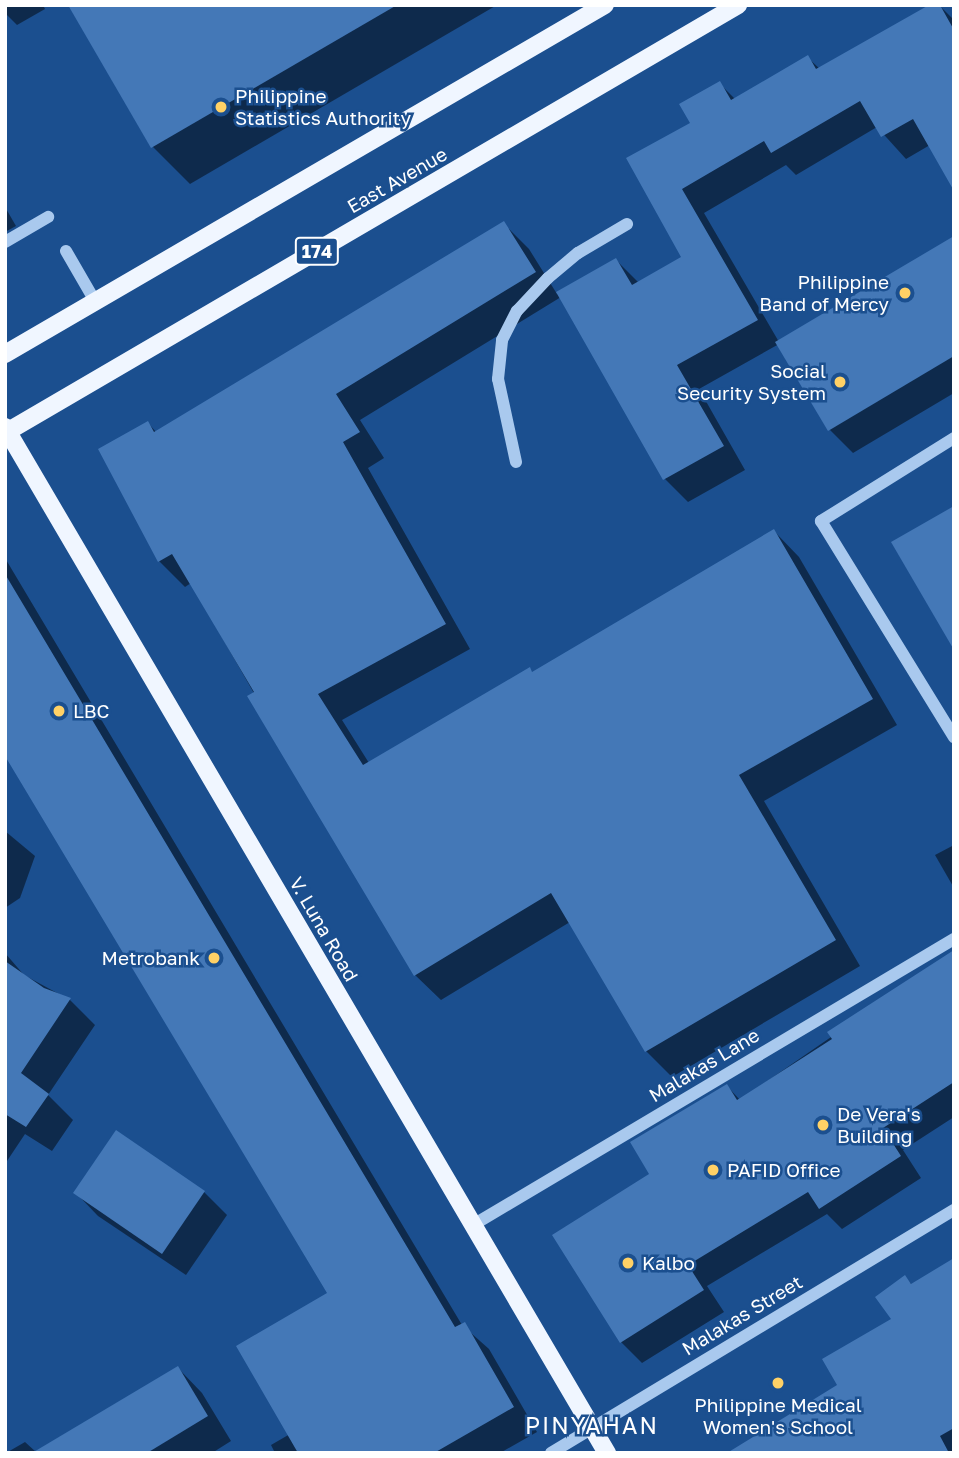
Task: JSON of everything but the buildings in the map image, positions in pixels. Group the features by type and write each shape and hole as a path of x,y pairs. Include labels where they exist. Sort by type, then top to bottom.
{"main road":[{"path":"5,354 605,5"},
{"name":"East Avenue","path":"6,431 738,5"},
{"name":"V. Luna Road","path":"6,431 607,1453"}],"street":[{"path":"5,242 48,217"},
{"path":"516,462 498,379 502,340 517,312 548,278 578,253 627,224"},
{"path":"66,251 95,302"},
{"path":"954,438 821,521 954,737"},
{"name":"Malakas Lane","path":"473,1224 954,939"},
{"name":"Malakas Street","path":"551,1453 954,1210"}],"place":[{"name":"Philippine Statistics Authority","path":"221,107"},
{"name":"Philippine Band of Mercy","path":"905,293"},
{"name":"Social Security System","path":"840,382"},
{"name":"LBC","path":"59,711"},
{"name":"Metrobank","path":"214,958"},
{"name":"De Vera's Building","path":"823,1125"},
{"name":"PAFID Office","path":"713,1170"},
{"name":"Kalbo","path":"628,1263"},
{"name":"Philippine Medical Women's School","path":"778,1383"}],"district":[{"name":"PINYAHAN","path":"592,1425"}]}
